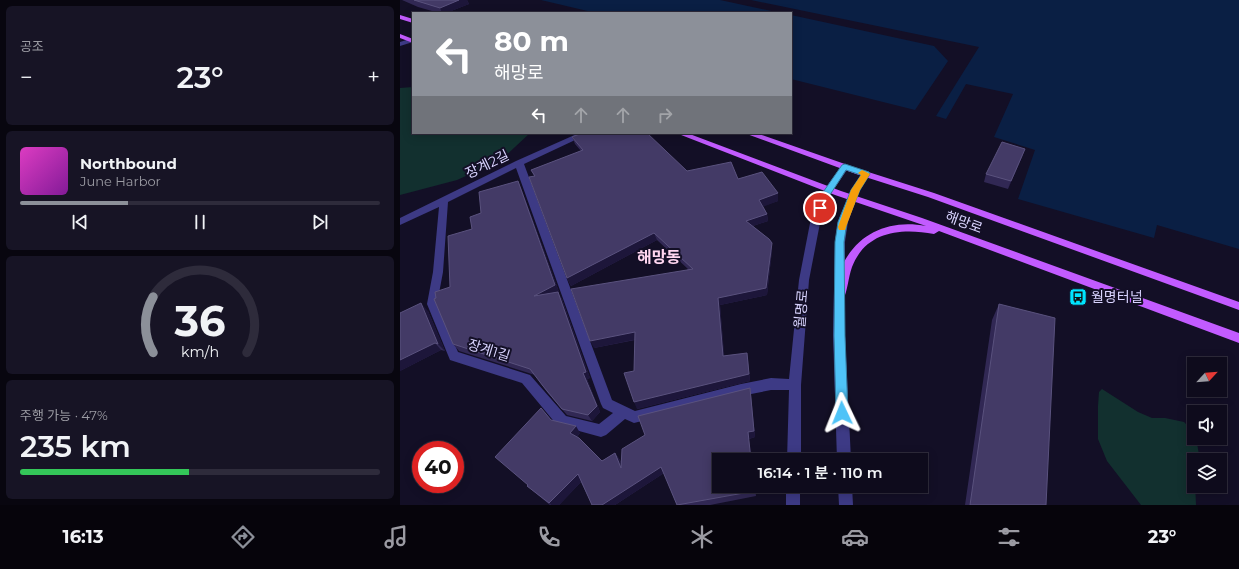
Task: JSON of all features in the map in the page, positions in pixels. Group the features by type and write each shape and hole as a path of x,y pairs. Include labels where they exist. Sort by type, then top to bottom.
{"main road":[{"path":"400,17 412,21"},
{"path":"400,36 412,40"},
{"name":"해망로","path":"683,134 828,190 970,239 1239,338"},
{"name":"해망로","path":"751,134 931,195 1239,306"},
{"path":"839,297 848,266 855,253 863,243 879,233 891,228 910,227 970,239"}],"street":[{"path":"400,44 412,40"},
{"name":"장계2길","path":"400,222 519,163 584,134"},
{"path":"519,163 607,404 634,417 741,390 771,384 795,384"},
{"name":"월명로","path":"794,453 795,384 804,280 816,218 828,190 845,167"},
{"path":"844,453 839,297 840,242 843,222 852,198 866,174"},
{"path":"419,307 432,304 438,272 444,199"},
{"name":"장계1길","path":"432,304 454,356 526,379 562,421 601,431 624,412"},
{"path":"793,493 793,505"},
{"path":"845,493 846,505"}],"green space":[{"path":"412,87 412,134 529,134 501,160 457,180 400,195 400,88"},
{"path":"1102,389 1138,412 1152,418 1165,418 1184,422 1187,425 1187,445 1197,445 1199,453 1187,453 1187,493 1195,493 1196,505 1141,505 1107,461 1098,439 1099,392"}],"water":[{"path":"541,0 720,0 776,12 592,12"},
{"path":"751,0 1239,0 1239,249 1157,225 1154,238 1018,199 1035,150 994,137 1013,94 966,84 946,119 936,116 979,47"},
{"path":"792,15 934,46 948,61 915,110 792,79"}],"building":[{"path":"414,0 459,0 440,8"},
{"path":"580,134 648,134 687,171 731,162 738,179 762,172 778,193 759,200 767,214 746,221 772,243 766,288 718,298 723,356 747,353 749,374 634,402 624,373 634,371 635,332 590,341 571,289 693,269 654,233 567,278 529,177 535,176 531,170 583,150 572,137"},
{"path":"1002,142 1025,149 1011,181 986,174"},
{"path":"518,181 555,285 534,296 558,292 586,372 583,373 597,406 588,415 562,409 530,369 453,344 434,299 436,298 435,292 450,287 448,236 472,229 470,217 481,213 479,192"},
{"path":"421,303 438,344 435,343 400,360 400,313"},
{"path":"999,304 1055,318 1046,505 970,505"},
{"path":"750,388 754,431 748,432 750,453 712,453 712,493 744,493 677,505 661,467 602,505 592,505 578,474 549,503 527,486 528,485 495,457 541,408 551,420 576,426 570,433 579,438 602,461 615,453 621,468 622,449 645,435 638,416"}],"slow traffic":[{"path":"842,227 856,190 866,174 862,173"}],"place":[{"name":"월명터널","path":"1078,297"}],"district":[{"name":"해망동","path":"659,257"}],"route":[{"path":"820,208 834,181 845,167 866,174 856,190 843,222 840,242 839,336 842,413"}]}
